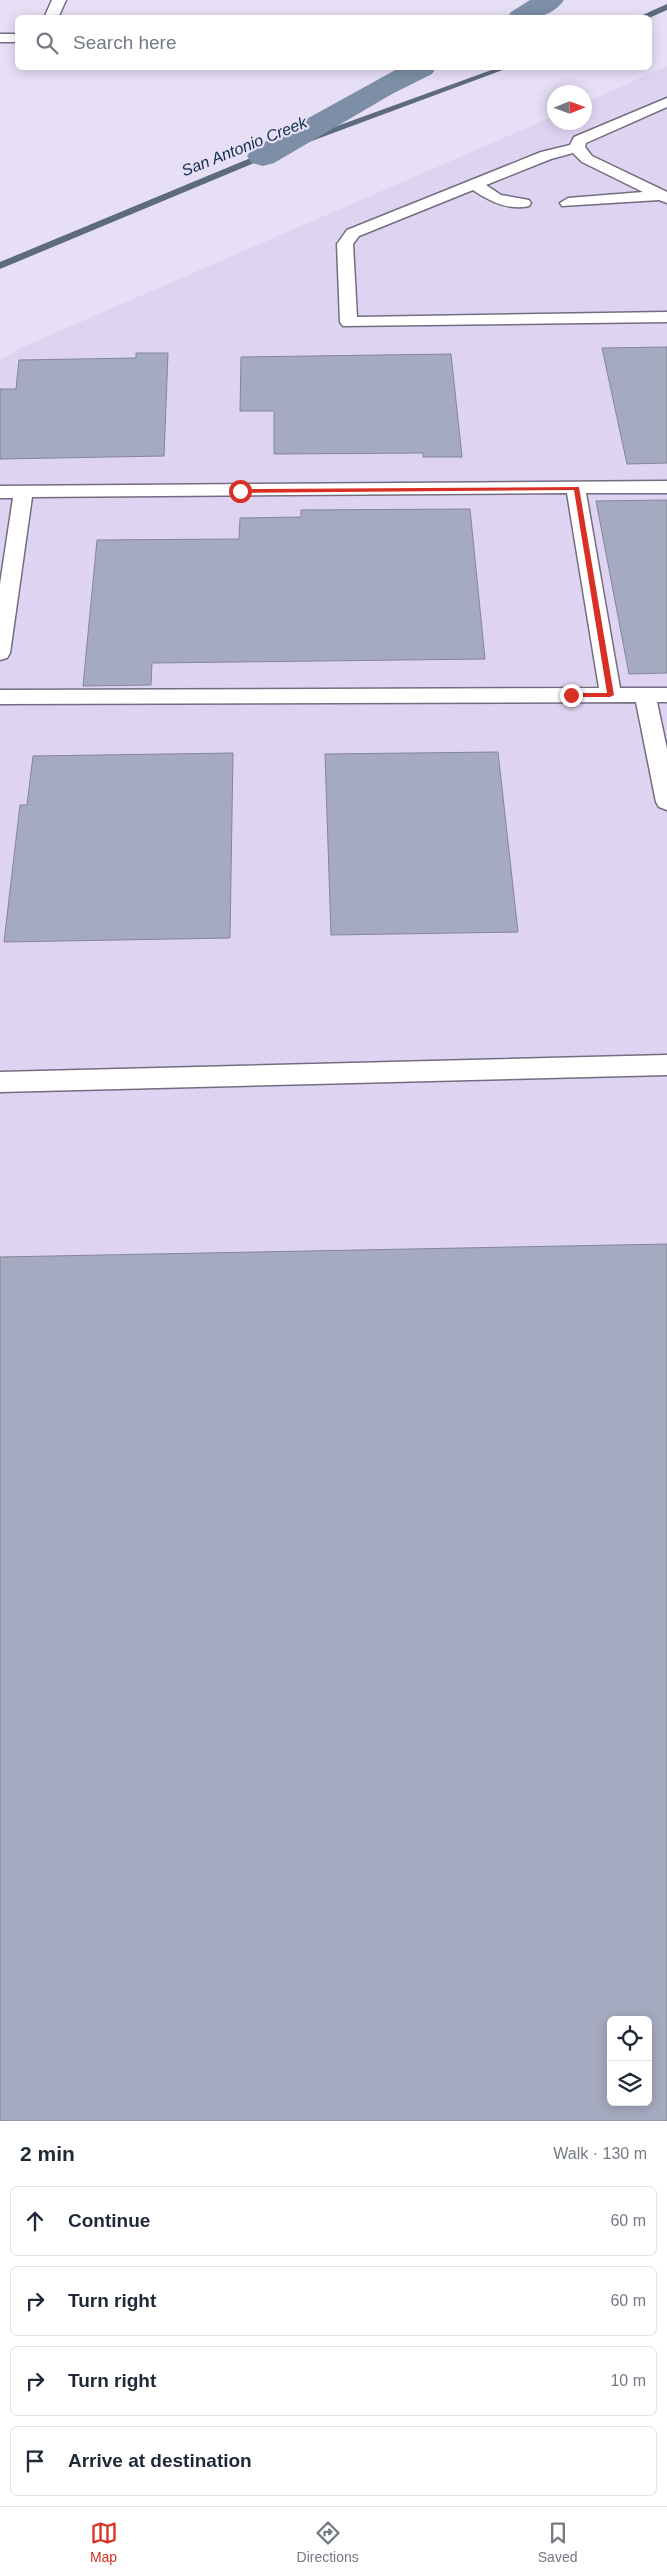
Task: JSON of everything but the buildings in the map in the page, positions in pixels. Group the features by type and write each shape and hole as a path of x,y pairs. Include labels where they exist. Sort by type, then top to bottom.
{"lane":[{"path":"52,15 59,0"},
{"path":"0,38 15,38"},
{"path":"577,148 579,140 667,102"},
{"path":"577,148 546,155 353,233 345,244 349,322 667,317"},
{"path":"577,148 587,159 664,197"},
{"path":"474,184 496,199 523,204"},
{"path":"568,203 664,197"},
{"path":"0,492 667,487"},
{"path":"576,488 610,695"},
{"path":"0,653 23,493"},
{"path":"646,695 667,802"},
{"path":"0,697 667,695"},
{"path":"0,1082 667,1065"}],"shaded area":[{"path":"667,66 667,2121 0,2121 0,360 25,346 547,119 547,130 592,130 592,100"}],"waterway":[{"path":"526,15 550,0"},
{"name":"San Antonio Creek","path":"647,15 667,7"},
{"path":"263,156 381,88 417,70"},
{"name":"San Antonio Creek","path":"0,266 263,156 499,70"}],"route":[{"path":"240,491 576,488 610,695 571,695"}]}
